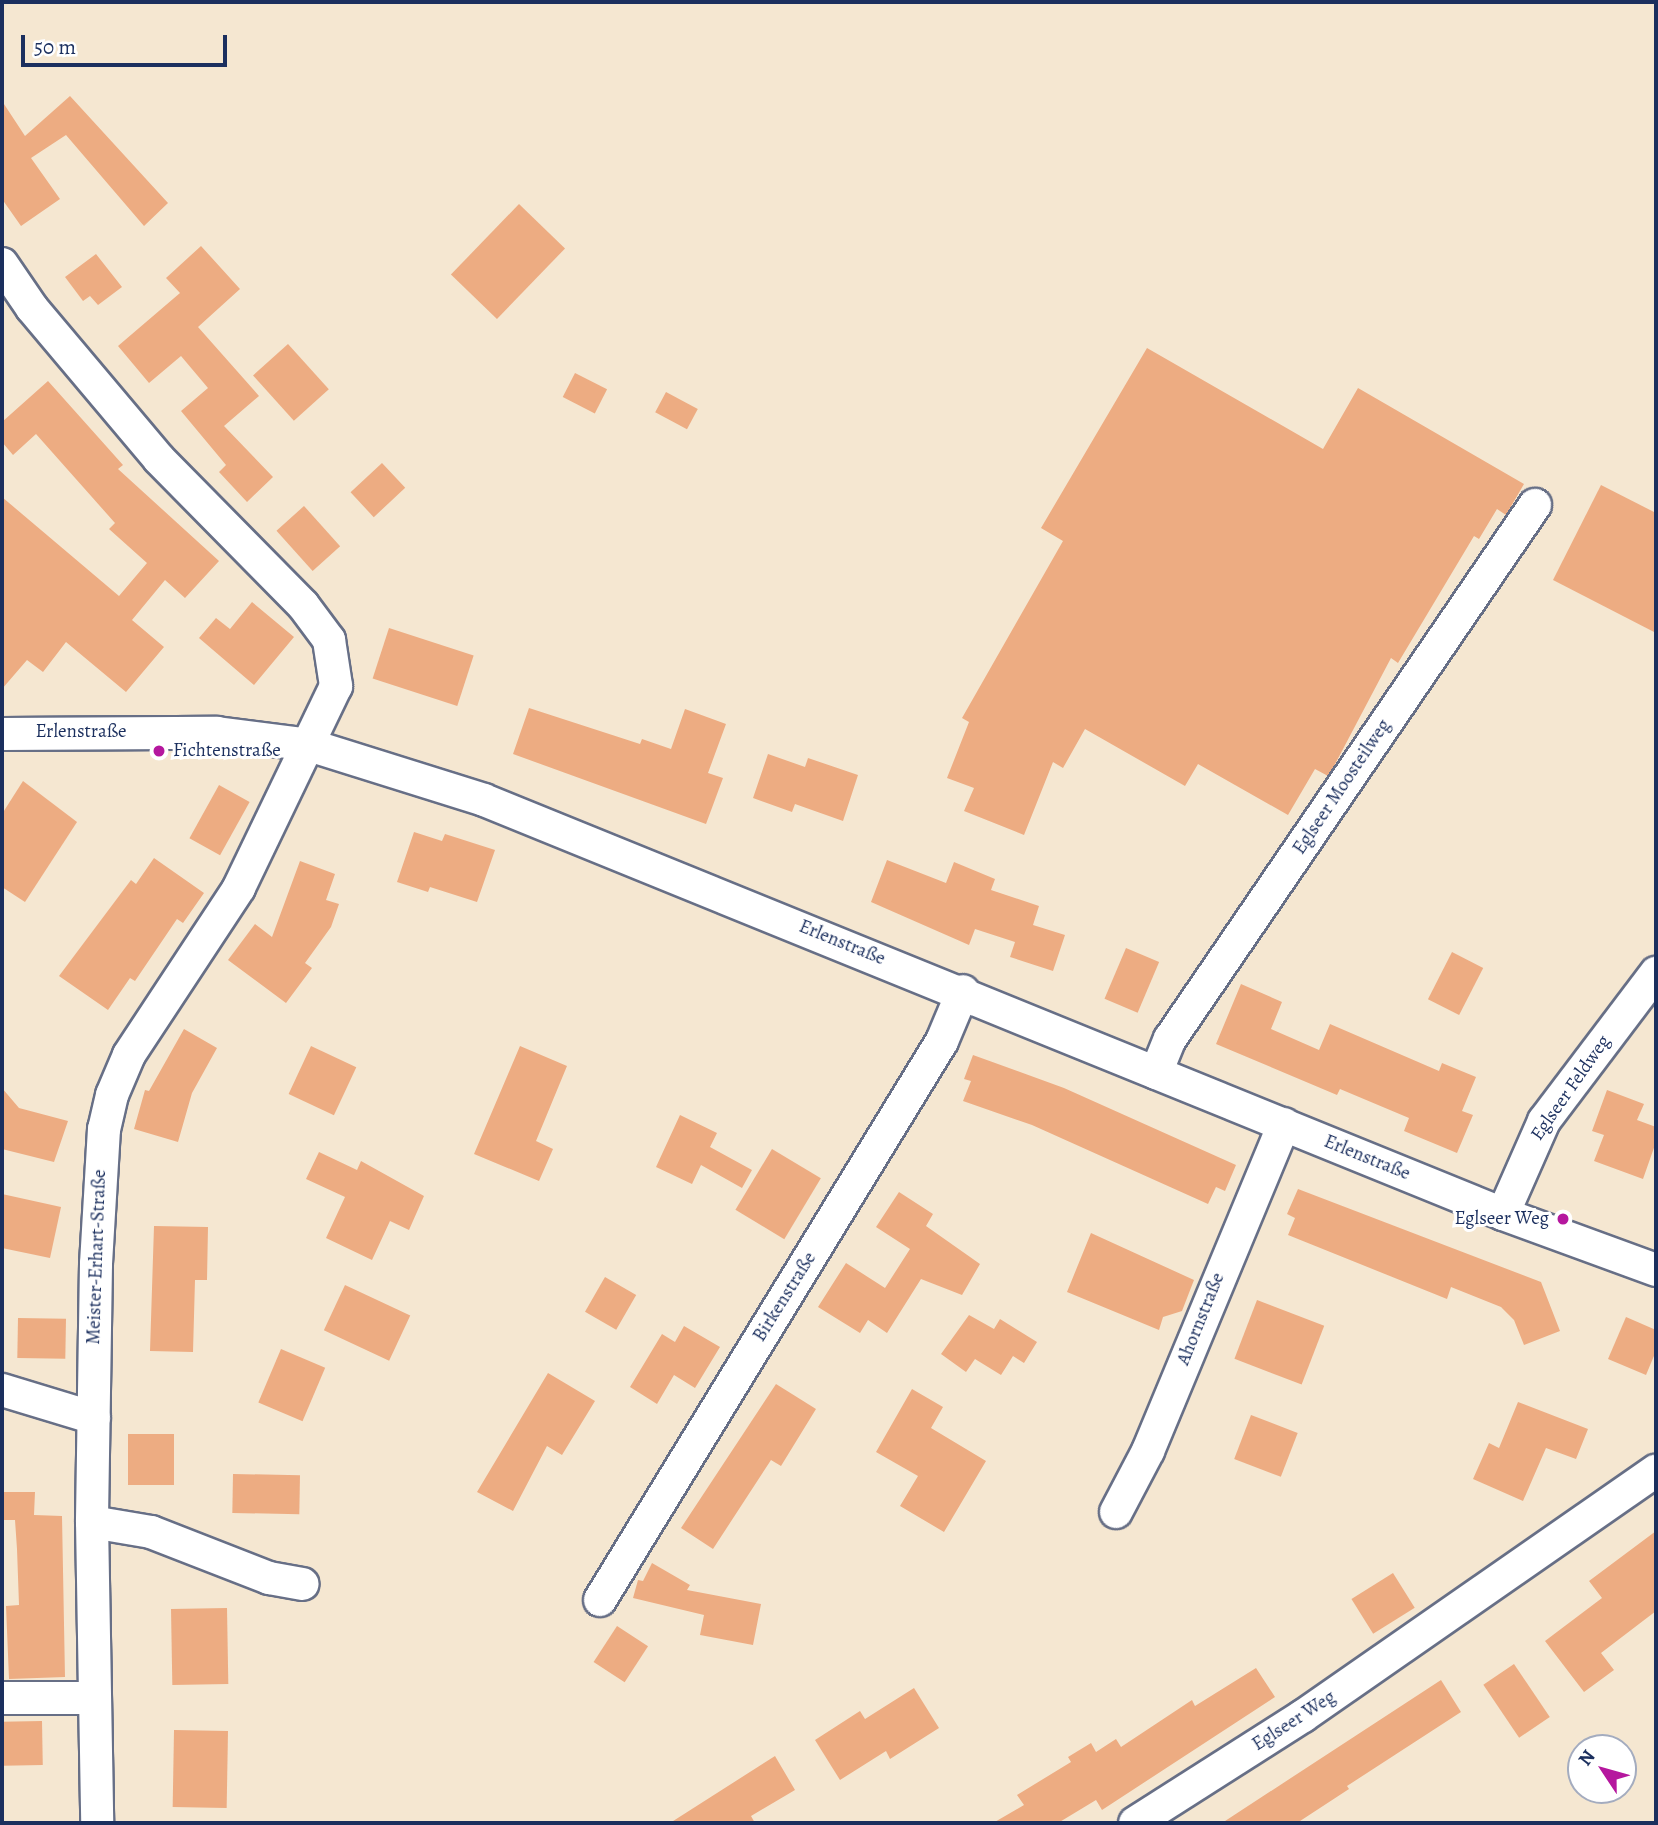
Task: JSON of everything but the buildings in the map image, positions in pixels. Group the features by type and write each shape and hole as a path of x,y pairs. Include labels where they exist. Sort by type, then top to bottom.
{"street":[{"path":"2,264 32,308 159,459 261,559 329,640 336,686 309,745"},
{"name":"Eglseer Moosteilweg","path":"1156,1073 1171,1039 1535,505"},
{"name":"Erlenstraße","path":"2,734 217,733 309,745 484,800 963,991 1156,1073 1503,1214 1656,1270"},
{"name":"Meister-Erhart-Straße","path":"97,1823 92,1522 94,1418 100,1162 112,1095 154,1011 239,888 309,745"},
{"name":"Eglseer Feldweg","path":"1503,1214 1544,1121 1656,973"},
{"name":"Birkenstraße","path":"600,1600 942,1041 963,991"},
{"name":"Ahornstraße","path":"1116,1512 1148,1451 1284,1124"},
{"path":"2,1390 94,1418"},
{"name":"Eglseer Weg","path":"1135,1823 1325,1701 1656,1471"},
{"path":"92,1522 151,1532 269,1578 302,1584"},
{"path":"2,1698 95,1698"}],"place":[{"name":"Fichtenstraße","path":"159,751"},
{"name":"Eglseer Weg","path":"1563,1219"}]}
